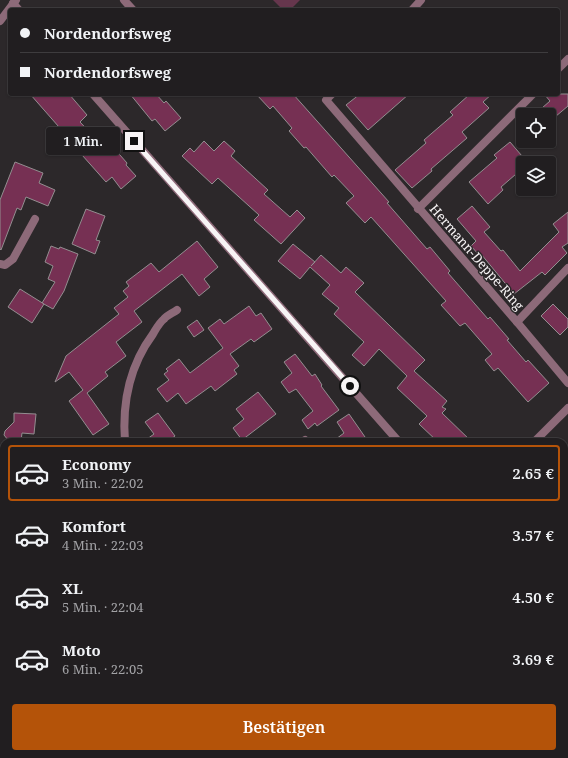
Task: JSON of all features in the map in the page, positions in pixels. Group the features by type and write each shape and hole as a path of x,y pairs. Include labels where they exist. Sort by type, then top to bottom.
{"street":[{"path":"124,0 131,8"},
{"path":"414,8 421,0"},
{"path":"0,21 8,11"},
{"path":"560,67 568,59"},
{"path":"95,96 395,438"},
{"name":"Hermann-Deppe-Ring","path":"330,96 326,100 568,383"},
{"name":"Hermann-Deppe-Ring","path":"418,209 531,96"},
{"path":"0,264 5,266 13,259 35,219"},
{"name":"Hermann-Deppe-Ring","path":"517,322 568,268"},
{"path":"125,438 125,401 134,367 154,332 164,319 177,310"},
{"path":"538,438 568,408"}],"shaded area":[{"path":"273,0 300,0 292,8 281,8"}],"building":[{"path":"560,94 568,94 568,106 556,116 556,108 542,108 550,101 546,96 560,96"},
{"path":"32,96 71,96 87,115 80,122 100,143 105,138 127,163 126,165 136,176 121,189 112,177 106,182 74,146 72,148 63,137 66,135"},
{"path":"132,96 158,96 164,103 166,101 181,118 165,131 155,119 152,121"},
{"path":"258,96 295,96 389,202 387,203 427,249 430,247 450,271 448,273 488,319 490,317 526,362 528,360 549,383 528,402 498,368 494,371 485,360 492,354 465,323 460,326 441,305 446,301 371,217 365,223 346,203 354,196 334,175 332,177 306,147 304,148 289,131 292,128 273,106 270,109"},
{"path":"357,96 407,96 368,130 346,105"},
{"path":"468,96 490,96 483,102 489,108 462,132 467,138 431,169 432,171 412,188 395,170 426,143 424,140 453,115 450,112"},
{"path":"204,141 214,151 224,141 235,151 231,156 268,190 264,194 290,217 297,210 305,218 281,244 254,220 259,215 218,178 212,184 182,156 190,148 194,152"},
{"path":"510,142 522,156 516,156 516,174 501,187 503,190 488,204 469,182 497,158 494,155"},
{"path":"15,162 43,173 39,183 55,190 48,206 26,197 21,210 17,208 1,250 0,200"},
{"path":"472,206 490,227 484,232 501,251 503,250 520,271 559,232 553,224 568,212 568,243 562,247 567,253 545,275 542,272 514,294 481,254 479,255 471,246 476,241 457,219"},
{"path":"86,209 105,216 96,240 100,241 95,254 72,244"},
{"path":"197,241 218,267 204,279 210,287 199,296 182,274 134,311 142,322 116,342 126,356 105,372 108,376 87,393 109,424 93,435 69,401 83,390 69,372 55,382 66,356 119,314 114,308 128,297 123,291 129,286 126,282 151,263 159,272"},
{"path":"293,244 315,262 321,255 341,273 346,267 364,283 355,292 425,360 414,371 447,401 442,407 446,409 442,413 468,438 434,438 419,424 427,416 397,388 407,376 379,349 364,366 352,355 364,342 334,314 339,308 322,294 330,285 310,267 300,279 278,261"},
{"path":"51,246 59,249 60,247 78,254 64,291 53,309 42,303 55,282 48,279 53,266 45,262"},
{"path":"20,289 44,304 32,323 8,307"},
{"path":"553,304 568,319 568,327 560,335 541,316"},
{"path":"249,306 256,316 261,313 272,329 254,342 251,339 230,354 239,366 234,370 237,374 215,391 211,386 186,404 178,393 167,402 157,389 169,380 164,374 168,371 166,369 179,359 190,373 223,348 208,328 220,319 224,324"},
{"path":"197,320 204,330 194,337 187,327"},
{"path":"295,354 312,376 315,374 322,385 321,386 339,410 317,426 315,423 308,429 302,420 313,411 296,389 289,393 281,382 292,373 284,362"},
{"path":"258,392 276,414 245,438 240,438 233,428 244,419 236,409"},
{"path":"14,413 36,414 34,434 22,433 21,438 6,438 4,435 5,431 14,422"},
{"path":"158,413 175,436 172,438 148,438 154,434 145,422"},
{"path":"349,414 365,437 337,438 344,433 337,422"}],"route":[{"path":"134,141 350,386"}]}
